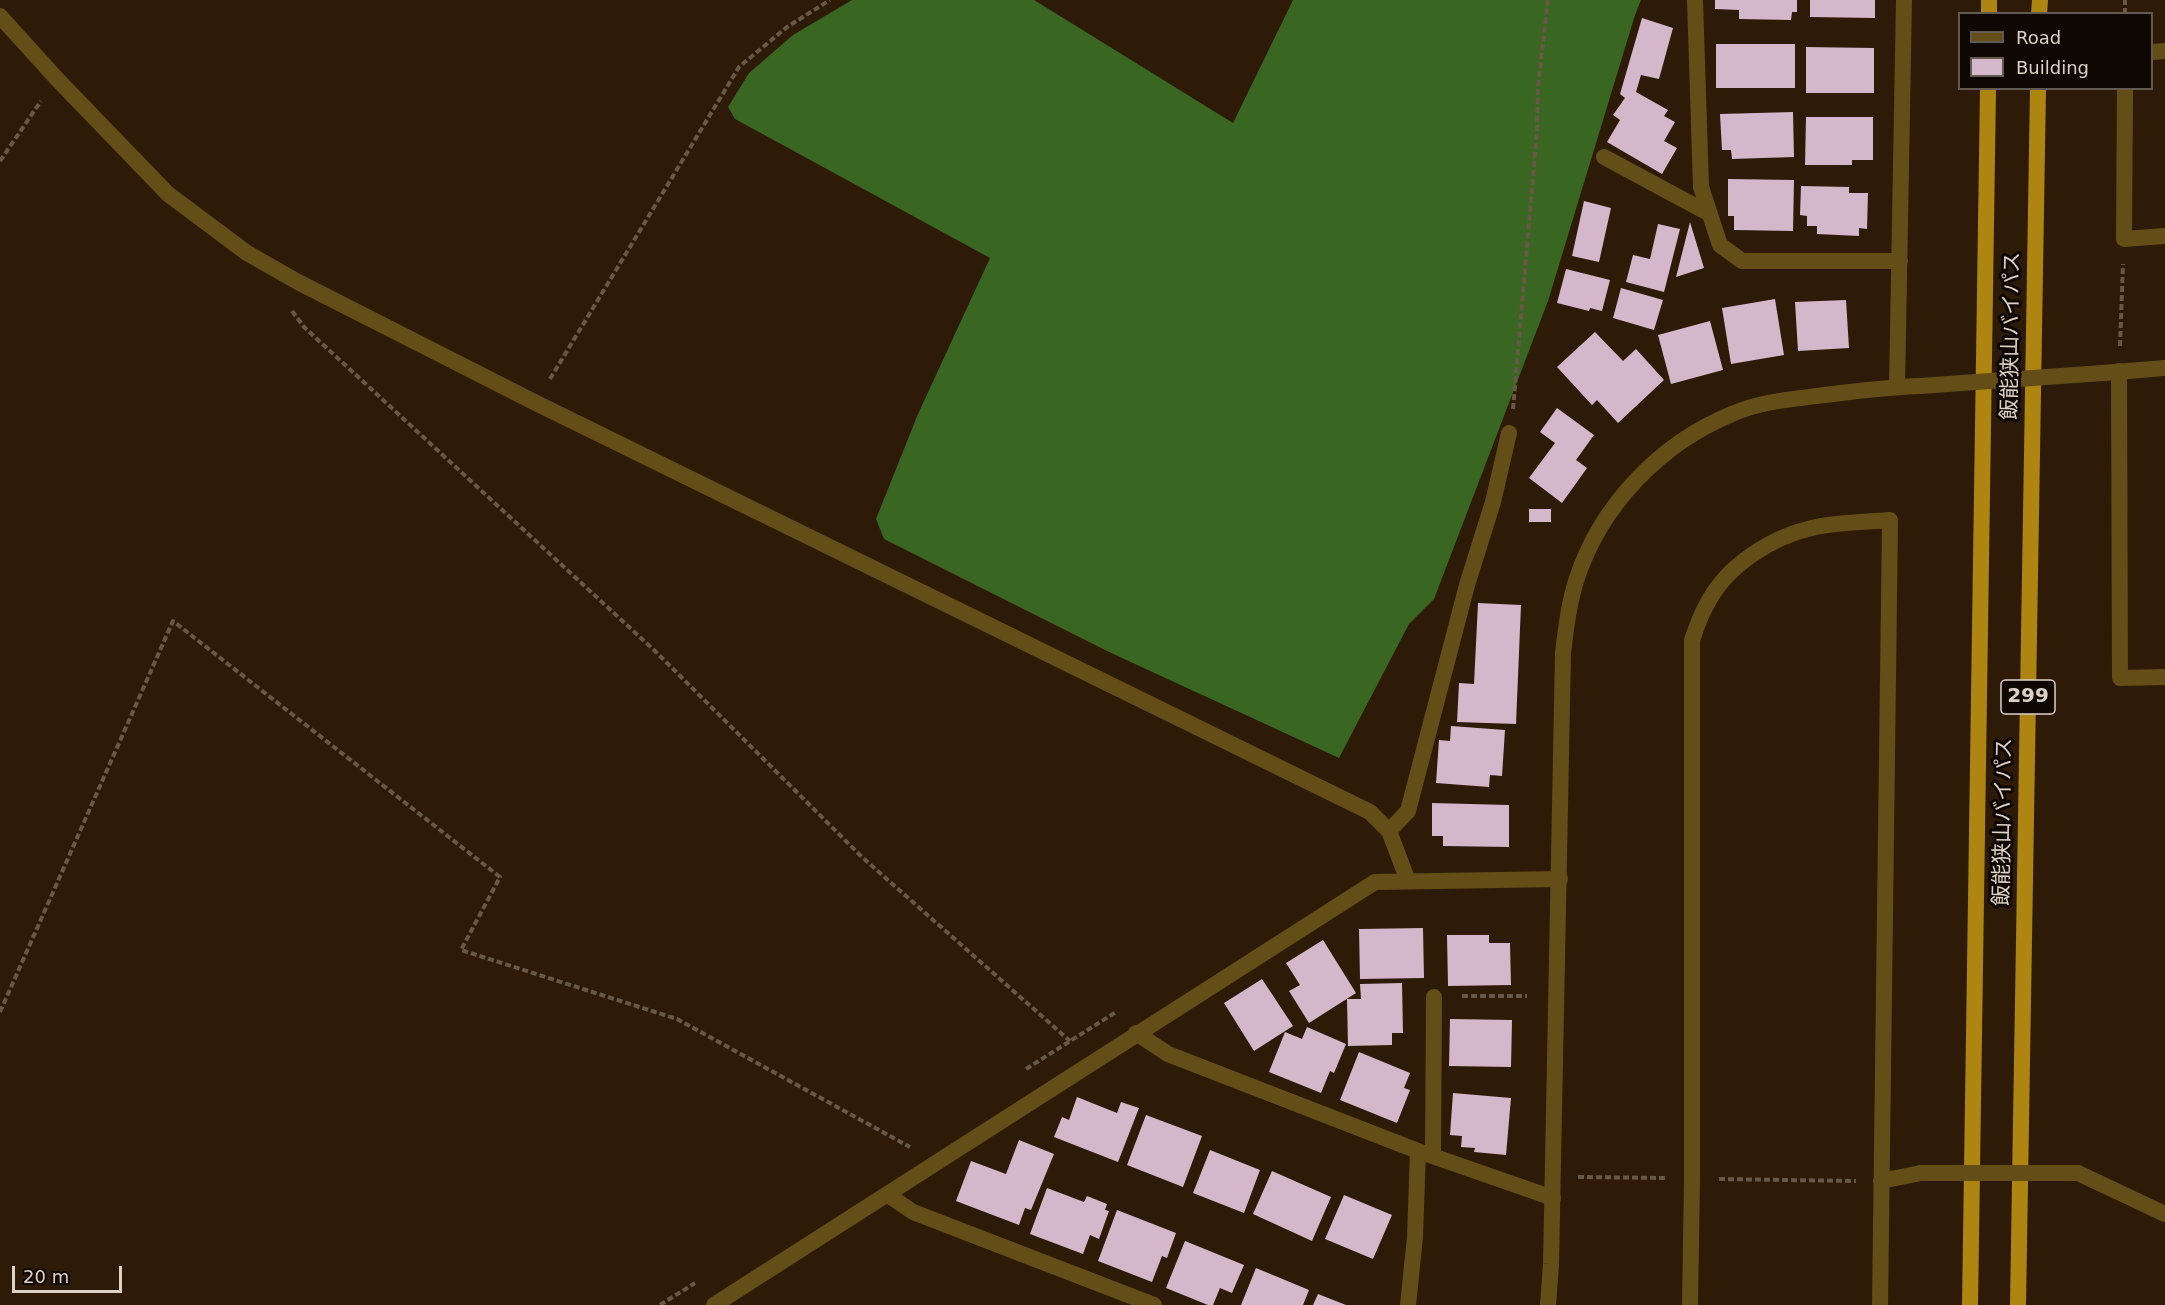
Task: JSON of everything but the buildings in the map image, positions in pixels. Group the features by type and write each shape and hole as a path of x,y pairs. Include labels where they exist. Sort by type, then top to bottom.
{"highway":[{"name":"飯能狭山バイパス","path":"1970,1305 1988,90"},
{"name":"飯能狭山バイパス","path":"2018,1305 2038,90"}],"street":[{"path":"1695,0 1701,187 1720,245 1742,261 1900,261"},
{"path":"1897,387 1904,0"},
{"path":"0,16 168,194 247,253 298,282 536,403 1370,812 1389,831 1408,881"},
{"path":"2125,90 2124,239 2165,236"},
{"path":"1604,157 1710,214"},
{"path":"1548,1305 1553,1198 1563,653 1568,613 1581,568 1593,542 1616,505 1635,481 1673,447 1732,413 1773,401 1897,387 2165,368"},
{"path":"2111,372 2120,678 2165,678"},
{"path":"1389,831 1407,811 1467,585 1493,502 1509,433"},
{"path":"1689,1305 1692,1179 1692,640 1706,604 1725,579 1750,555 1777,540 1816,526 1890,520 1880,1305"},
{"path":"714,1305 1375,882 1560,879"},
{"path":"1408,1305 1425,1153 1434,997"},
{"path":"1136,1033 1168,1054 1425,1153 1553,1198"},
{"path":"1881,1181 1921,1173 2078,1173 2165,1214"},
{"path":"888,1195 913,1212 1154,1305"}],"path":[{"path":"536,403 739,67 787,27 830,0"},
{"path":"1509,433 1516,382 1537,131 1538,86 1548,0"},
{"path":"0,161 57,79"},
{"path":"2111,372 2124,239"},
{"path":"290,309 304,327 655,651 863,858 1070,1041"},
{"path":"0,1012 173,621 500,877 460,950 677,1019 909,1147"},
{"path":"1434,997 1527,996"}],"green space":[{"path":"852,0 1034,0 1233,123 1293,0 1641,0 1548,301 1434,599 1409,624 1339,758 1109,652 884,539 876,519 918,414 990,258 735,119 728,107 749,73 793,35"}]}
